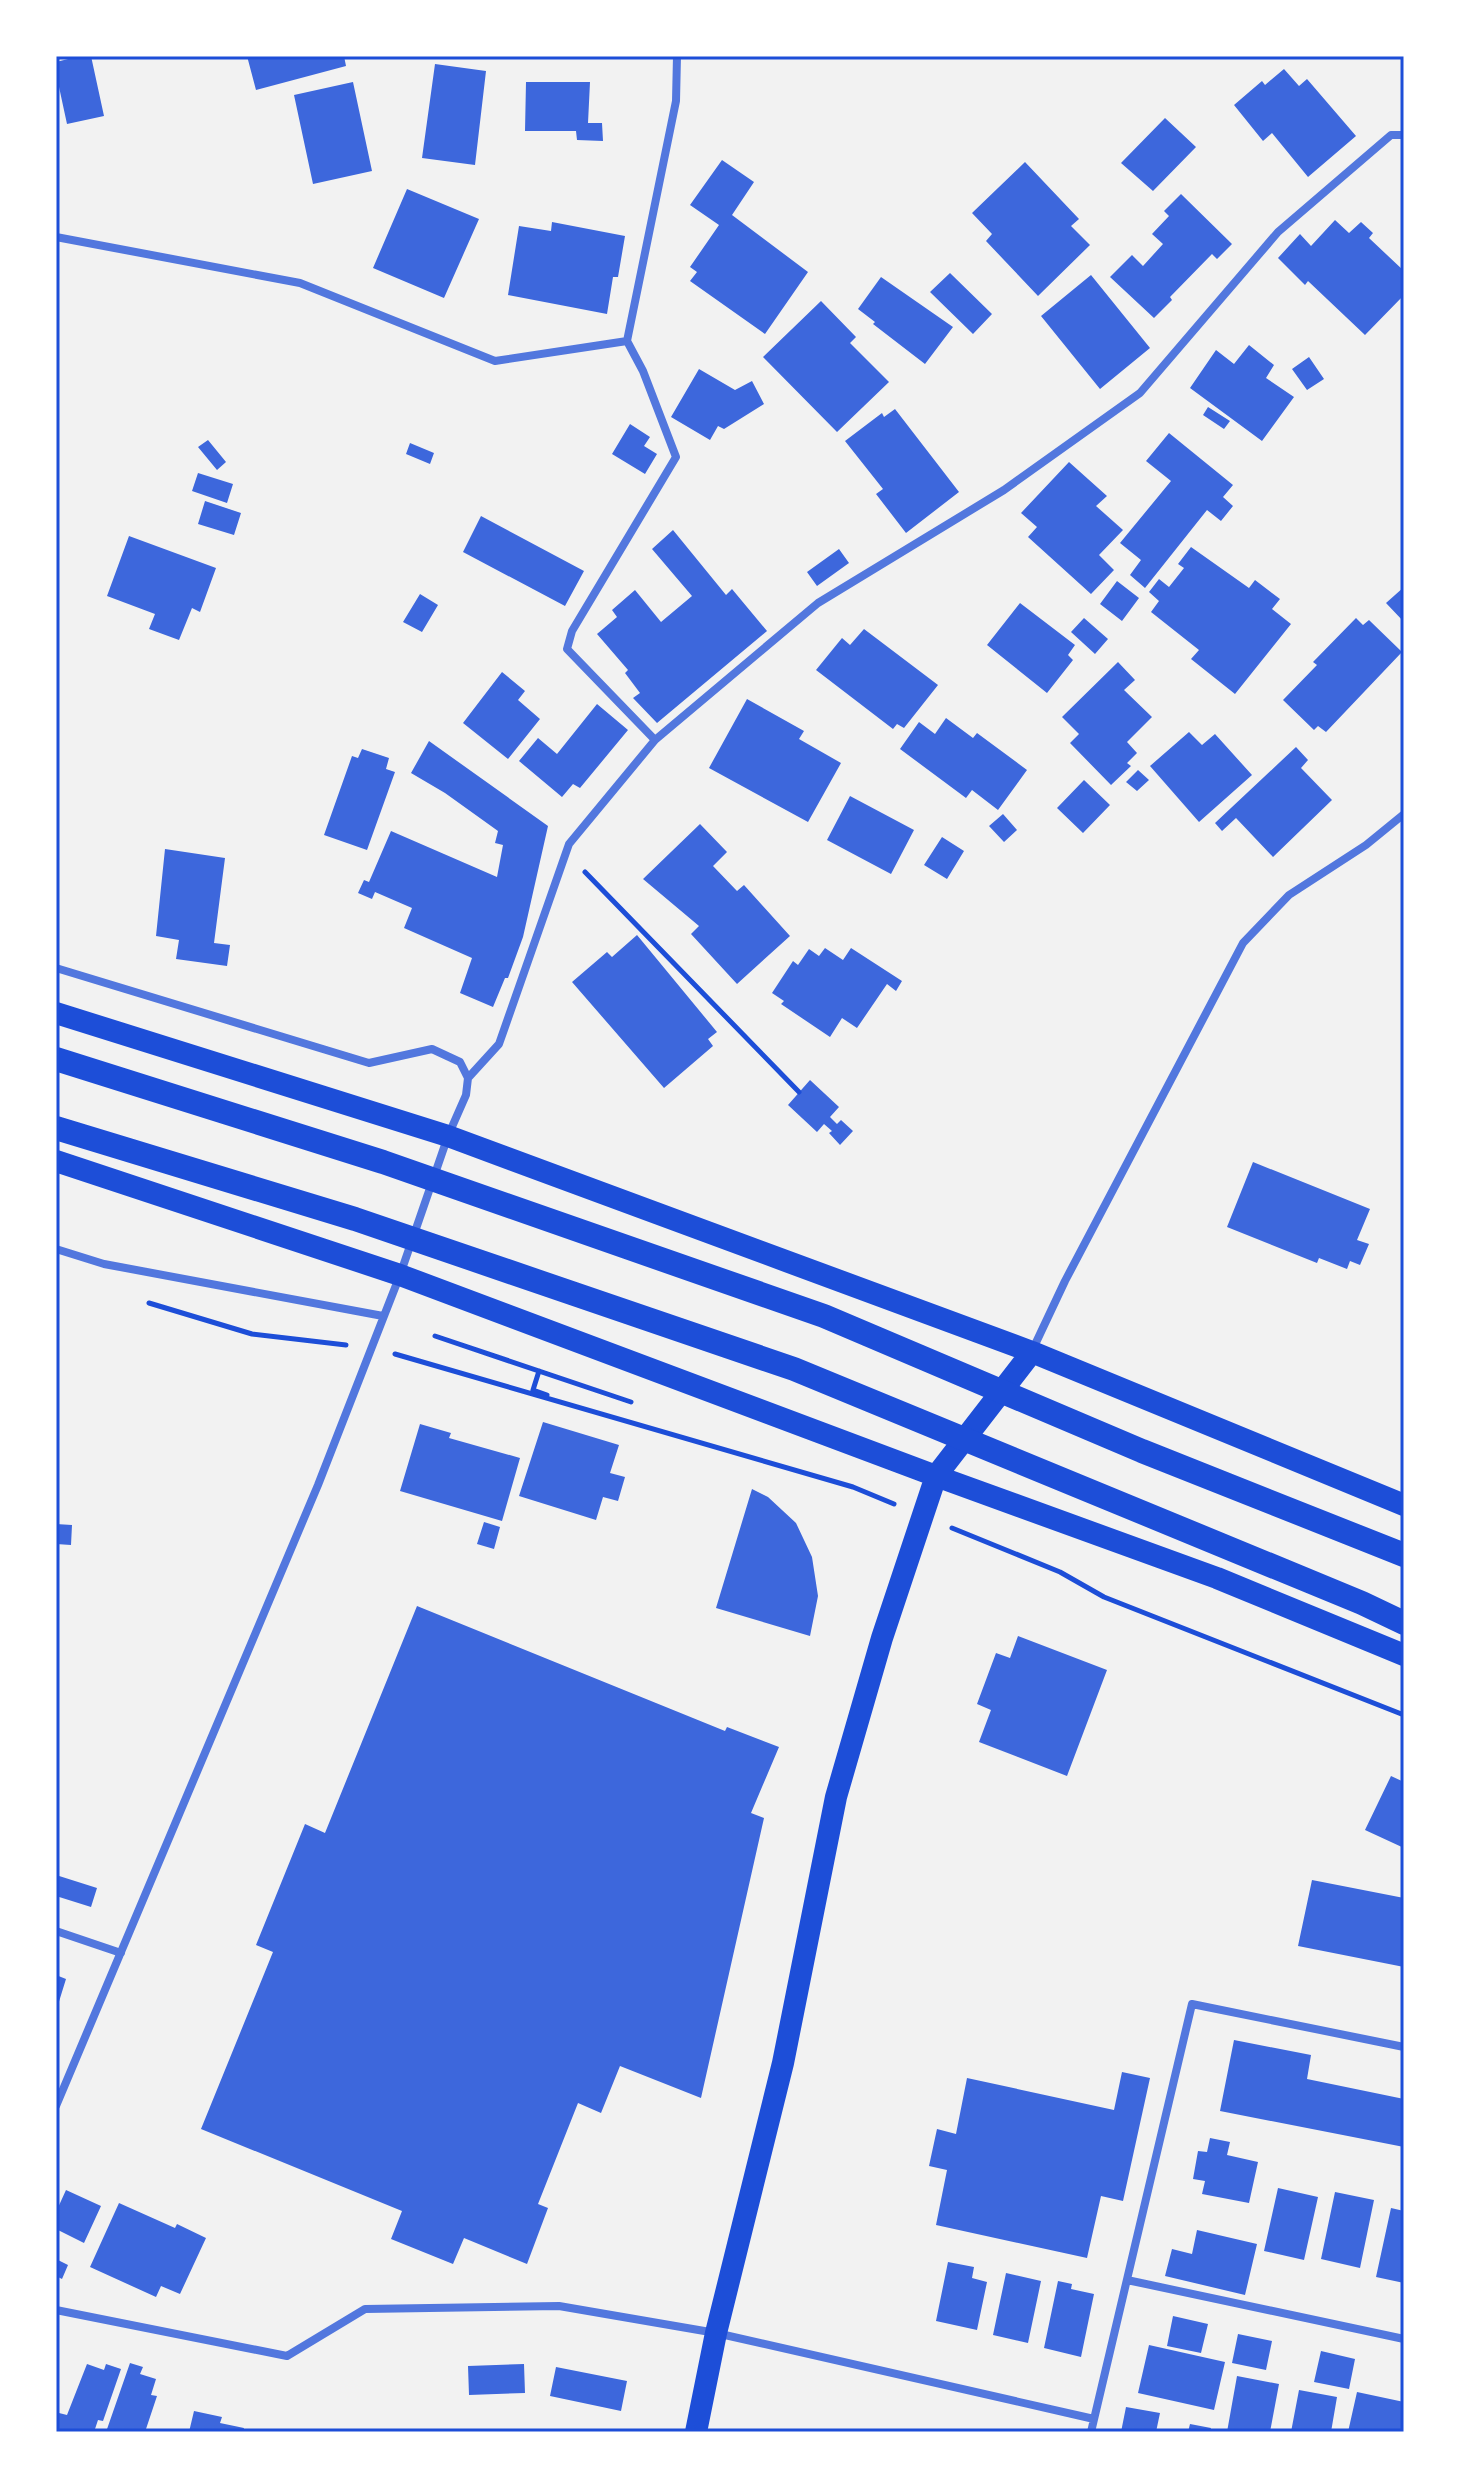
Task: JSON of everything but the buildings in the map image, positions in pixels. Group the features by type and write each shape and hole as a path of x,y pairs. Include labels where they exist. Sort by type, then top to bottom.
{"highway":[{"path":"56,1013 448,1136 1032,1352 1404,1505"},
{"path":"56,1059 383,1162 824,1316 1142,1451 1404,1555"},
{"path":"56,1128 355,1219 794,1369 1348,1597 1404,1623"},
{"path":"56,1161 400,1275 1217,1578 1404,1655"},
{"path":"696,2432 716,2333 783,2063 836,1797 882,1638 936,1476 1032,1352"}],"street":[{"path":"655,740 567,649 572,631 676,457 643,371 627,341 676,101 677,56"},
{"path":"468,1078 499,1044 569,844 655,740 818,603 1004,490 1140,393 1278,232 1391,135 1404,135"},
{"path":"56,237 300,283 495,361 627,341"},
{"path":"1032,1352 1065,1281 1243,943 1289,895 1366,845 1404,814"},
{"path":"56,968 369,1063 432,1049 460,1062 468,1078 466,1095 448,1136 400,1275 318,1485 56,2106"},
{"path":"56,1249 104,1264 383,1316"},
{"path":"56,1931 121,1953"},
{"path":"1091,2432 1192,2004 1404,2047"},
{"path":"1127,2280 1404,2339"},
{"path":"56,2310 287,2356 365,2309 559,2306 716,2333 1094,2419"}],"path":[{"path":"581,867 799,1092"},
{"path":"136,1299 252,1334 371,1348 853,1487 1060,1572 1104,1597 1404,1715"},
{"path":"539,1371 533,1390 621,1420"}]}
